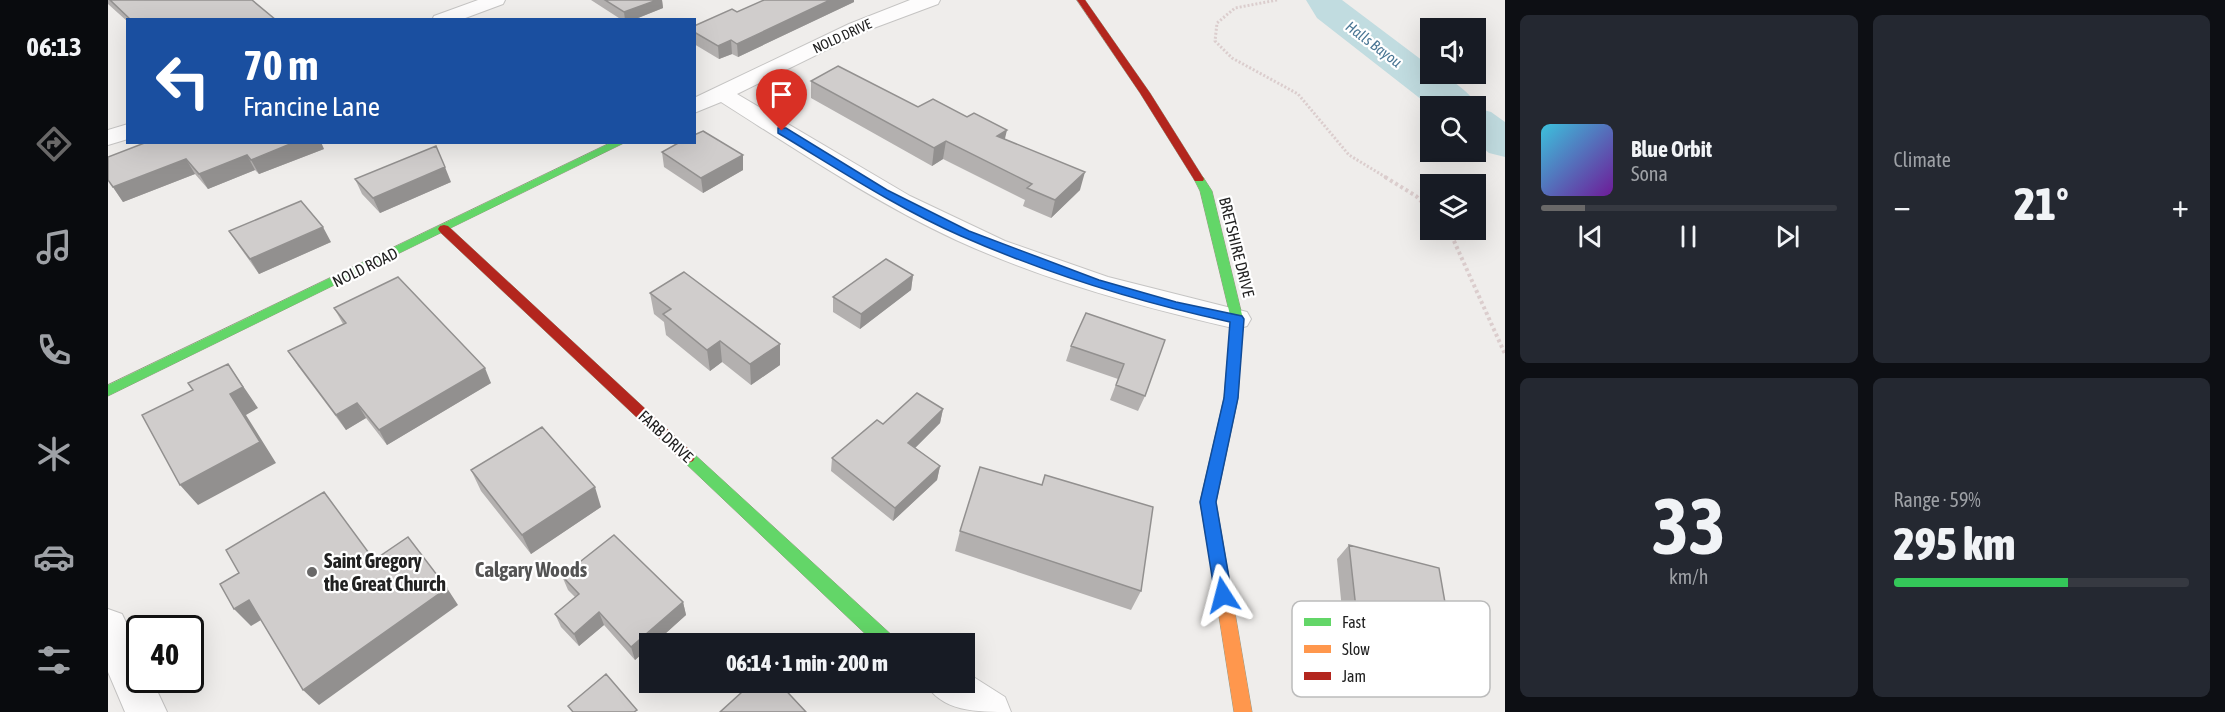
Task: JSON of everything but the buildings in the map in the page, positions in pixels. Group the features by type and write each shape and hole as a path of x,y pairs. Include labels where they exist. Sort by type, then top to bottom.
{"street":[{"path":"446,18 496,0"},
{"name":"NOLD DRIVE","path":"722,94 856,28 910,6 932,0"},
{"name":"BRETSHIRE DRIVE","path":"1081,0 1145,93 1206,190 1237,319 1231,398 1208,502 1243,712"},
{"path":"696,106 722,94 883,192 964,233 1094,283 1176,306 1237,319"},
{"path":"108,138 126,132"},
{"name":"NOLD ROAD","path":"108,391 617,144"},
{"name":"FARB DRIVE","path":"444,229 877,633"},
{"path":"108,627 146,712"},
{"path":"962,693 990,712"}],"path":[{"path":"1277,0 1235,8 1217,23 1215,41 1232,58 1298,94 1349,155 1420,200"},
{"path":"1454,240 1505,354"}],"waterway":[{"name":"Halls Bayou","path":"1324,0 1330,10 1444,96"},
{"name":"Halls Bayou","path":"1486,129 1505,143"}],"traffic: fast":[{"path":"108,391 617,144"},
{"path":"1199,179 1206,191 1237,319 1231,398 1208,502 1220,572"},
{"path":"688,457 877,633"}],"traffic: slow":[{"path":"1220,572 1243,712"}],"traffic: jam":[{"path":"1081,0 1145,93 1199,179"},
{"path":"444,229 688,457"}],"place":[{"name":"Saint Gregory the Great Church","path":"312,572"}],"district":[{"name":"Calgary Woods","path":"531,569"}],"route":[{"path":"782,131 883,192 964,233 1094,283 1176,306 1237,319 1231,398 1208,502 1223,595"}]}
